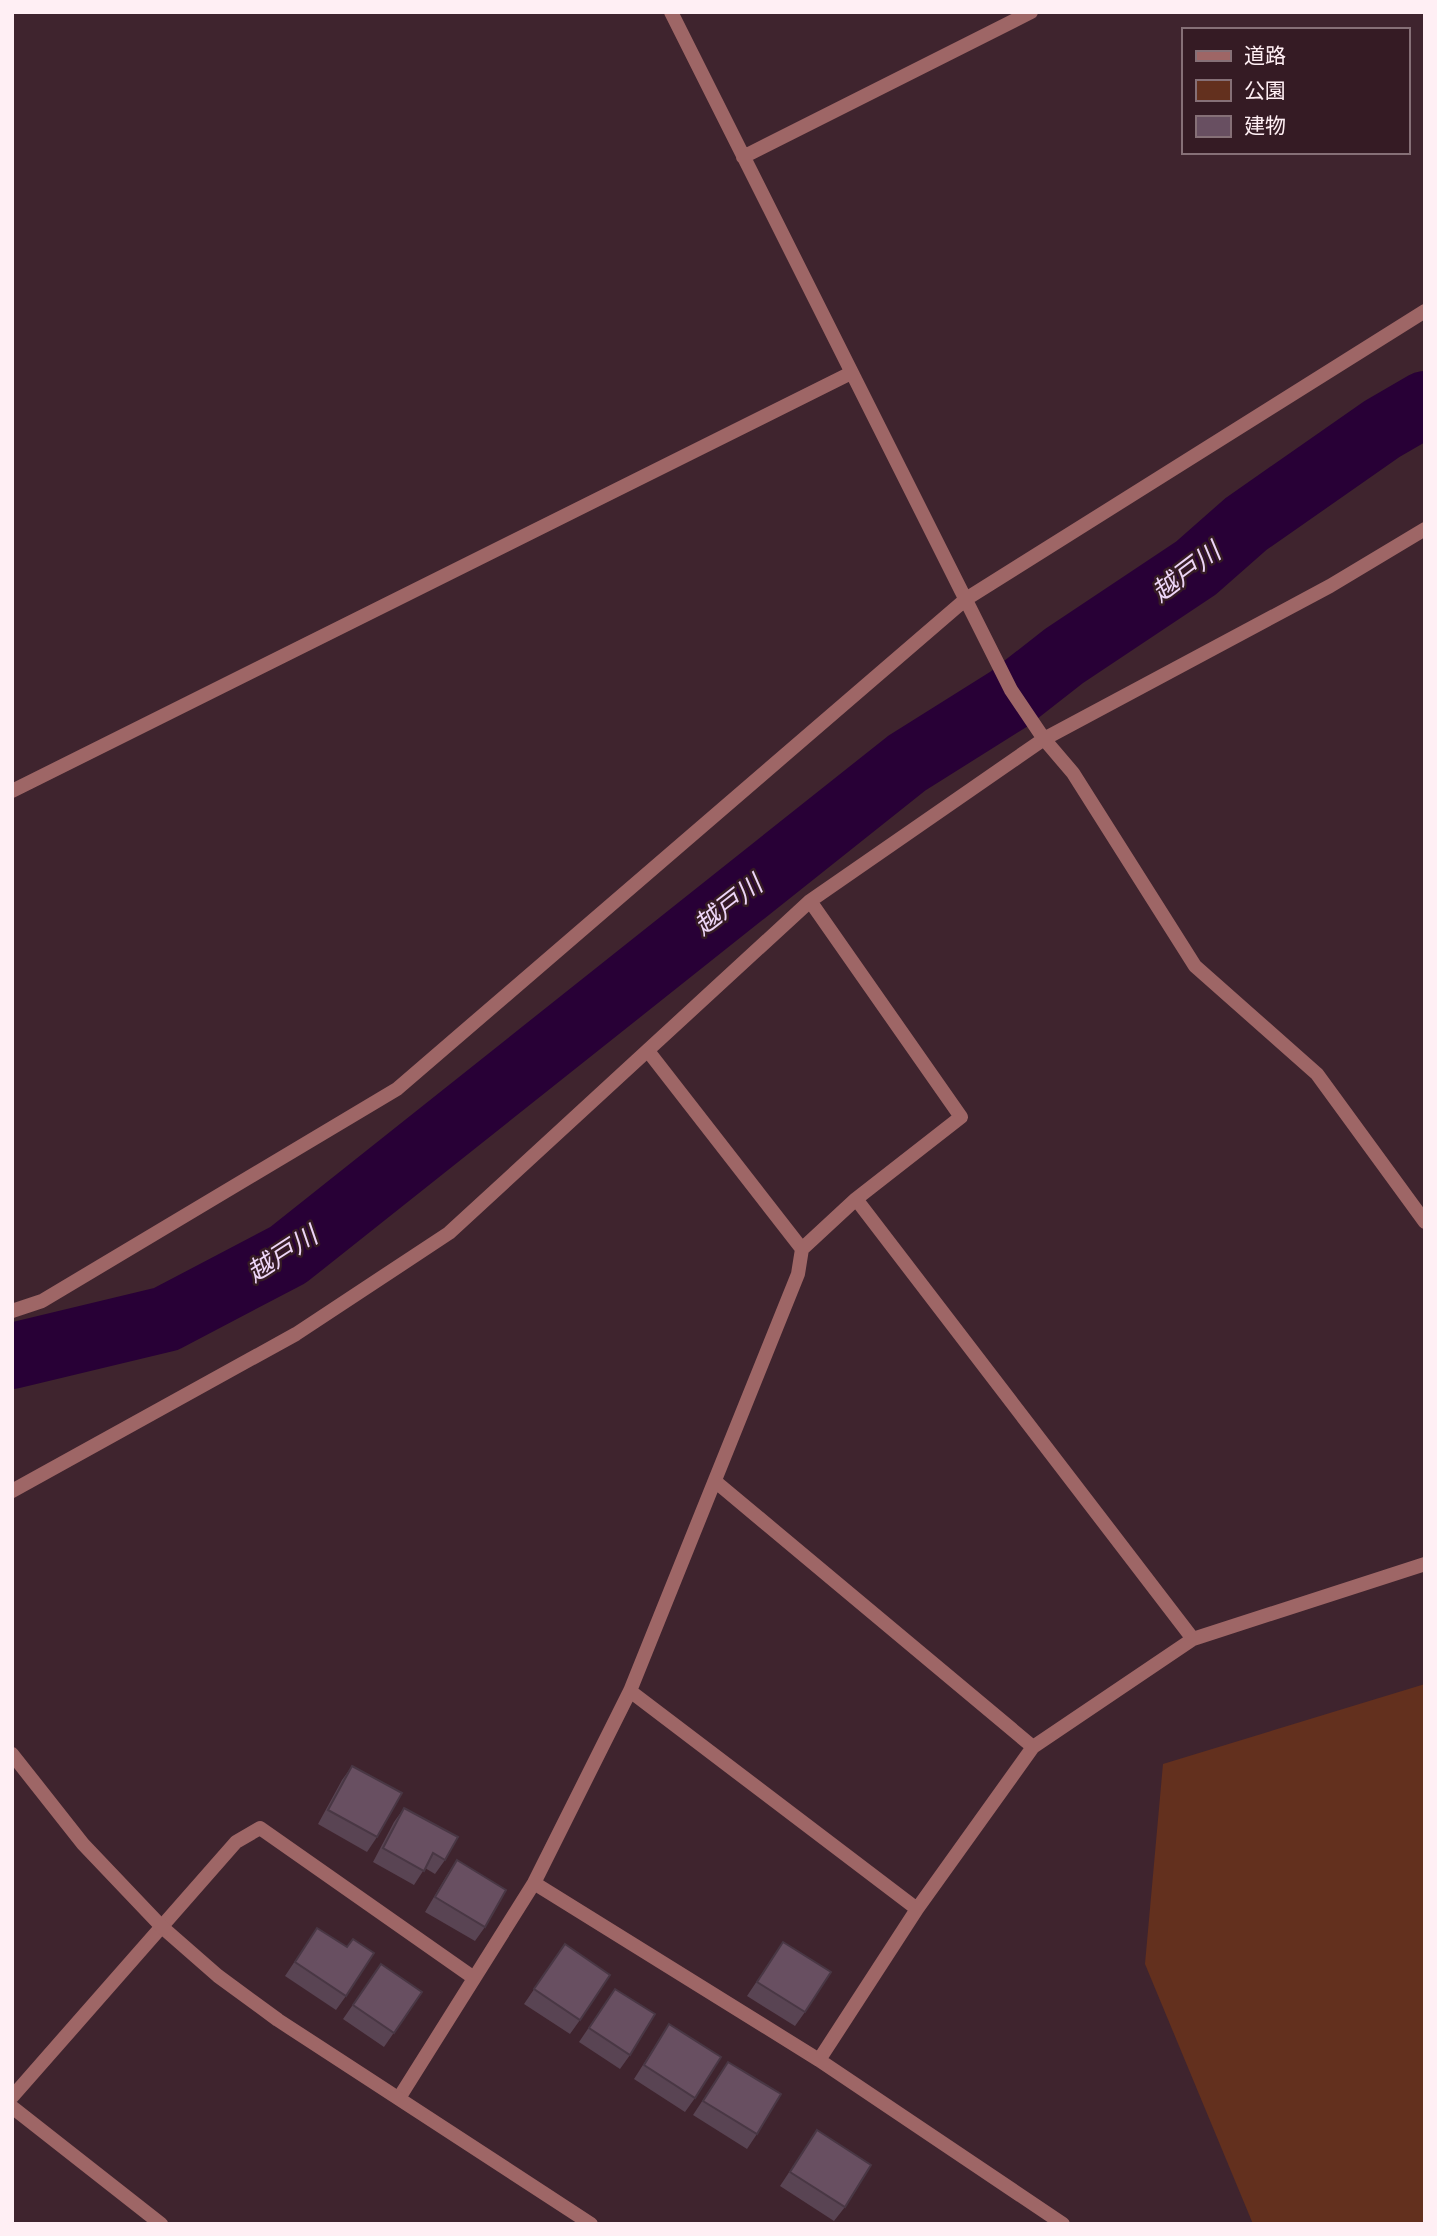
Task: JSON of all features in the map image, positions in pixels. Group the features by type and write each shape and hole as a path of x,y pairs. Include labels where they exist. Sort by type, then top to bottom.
{"street":[{"path":"671,12 1011,690 1044,739 1073,773 1195,966 1317,1074 1425,1222"},
{"path":"743,157 1031,12"},
{"path":"12,1311 42,1301 397,1089 965,599 1425,311"},
{"path":"12,791 851,373"},
{"path":"12,1491 296,1334 449,1233 810,901 1044,739 1330,586 1425,529"},
{"path":"399,2098 534,1883 630,1691 798,1274 802,1248 856,1199 961,1117 810,901"},
{"path":"648,1051 802,1248"},
{"path":"856,1199 1193,1639"},
{"path":"716,1482 1033,1748"},
{"path":"819,2060 917,1909 1033,1748 1193,1639 1425,1564"},
{"path":"630,1691 917,1909"},
{"path":"12,1754 83,1844 162,1927 219,1976 278,2020 591,2224"},
{"path":"12,2098 236,1842 260,1828 474,1978"},
{"path":"534,1883 819,2060 1063,2224"},
{"path":"12,2107 161,2224"}],"green space":[{"path":"1425,1684 1425,2224 1253,2224 1145,1964 1163,1764"}],"building":[{"path":"352,1766 402,1793 377,1837 328,1810"},
{"path":"404,1808 458,1837 445,1860 433,1853 424,1871 383,1848"},
{"path":"457,1860 506,1890 485,1927 435,1897"},
{"path":"317,1928 347,1947 353,1939 374,1953 346,1996 295,1962"},
{"path":"783,1942 831,1972 805,2012 757,1982"},
{"path":"565,1944 610,1975 580,2020 534,1989"},
{"path":"381,1964 422,1992 394,2033 353,2005"},
{"path":"615,1989 655,2014 630,2055 589,2028"},
{"path":"669,2024 721,2057 695,2098 644,2065"},
{"path":"728,2062 781,2094 757,2134 703,2101"},
{"path":"817,2130 871,2165 845,2207 790,2172"}],"waterway":[{"name":"越戸川","path":"12,1356 166,1319 288,1255 907,763 1009,699 1064,656 1196,568 1246,524 1382,429 1425,404"}]}
